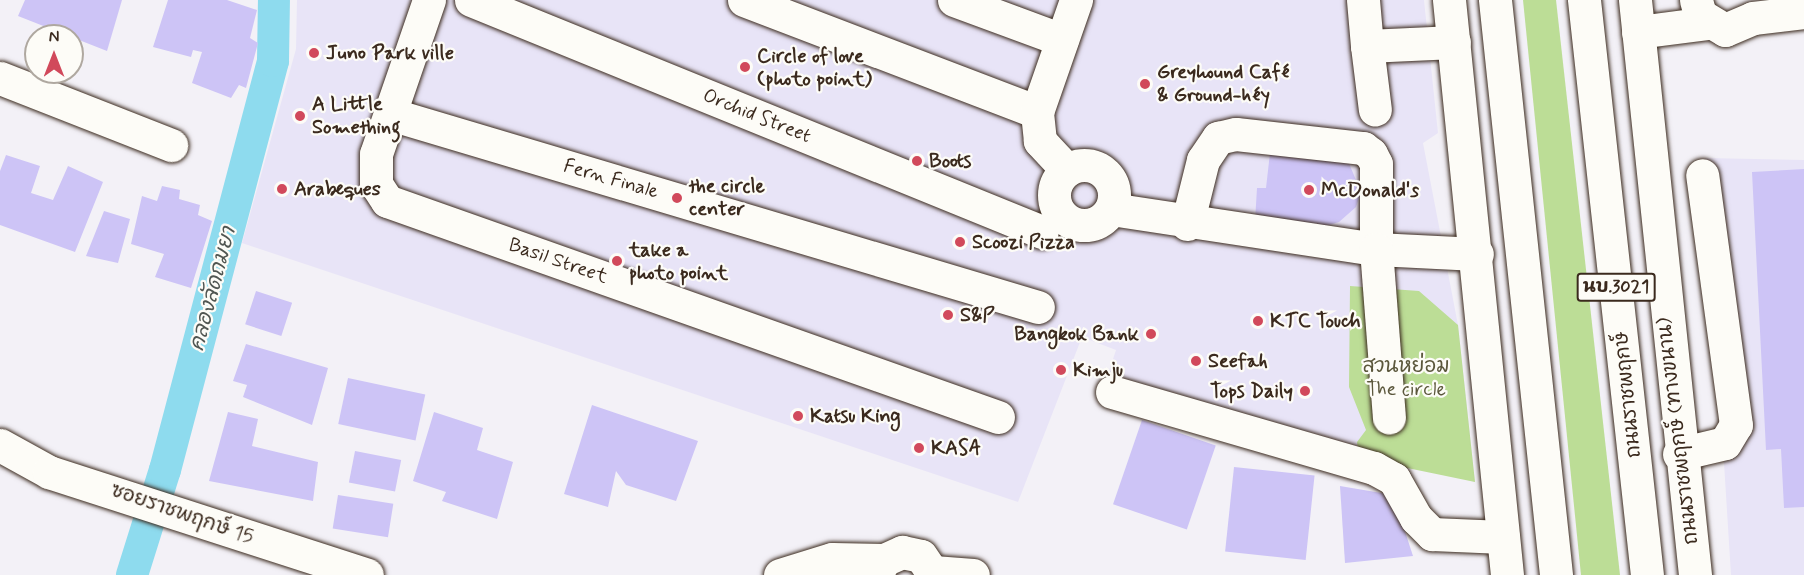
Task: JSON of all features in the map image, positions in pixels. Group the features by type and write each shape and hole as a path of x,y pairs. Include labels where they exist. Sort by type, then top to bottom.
{"street":[{"name":"Basil Street","path":"429,0 376,154 376,184 387,201 998,417"},
{"name":"Orchid Street","path":"471,0 1042,232"},
{"path":"744,0 1036,112"},
{"path":"954,0 1062,40"},
{"path":"1067,170 1040,141 1036,112 1076,0"},
{"path":"1363,0 1375,110"},
{"path":"1449,0 1477,254 1507,575"},
{"path":"1496,0 1556,575"},
{"name":"ถนนราชพฤกษ์","path":"1584,0 1647,575"},
{"name":"ถนนราชพฤกษ์ (ทางขนาน)","path":"1635,0 1679,454 1695,575"},
{"path":"1638,32 1702,12 1736,29 1757,9 1804,12"},
{"path":"1367,46 1454,42"},
{"path":"0,78 171,145"},
{"name":"Fern Finale","path":"390,114 1038,307"},
{"path":"1187,224 1203,160 1218,138 1236,134 1363,148 1376,164 1376,249 1389,418"},
{"path":"1083,165 1103,171 1114,193 1111,209 1101,219 1085,224 1063,216 1054,197 1060,177 1067,170 1083,165"},
{"path":"1679,454 1725,443 1736,425 1702,175"},
{"path":"1111,209 1187,224 1376,249 1477,254"},
{"path":"1112,392 1374,468 1394,479 1416,518 1432,534 1503,537"},
{"name":"ซอยราชพฤกษ์ 15","path":"0,445 49,472 121,492 368,575"},
{"path":"783,575 832,559 880,567 892,554 912,552 934,574 973,575"}],"shaded area":[{"path":"297,0 1424,0 1438,133 1423,143 1458,325 1475,482 1106,380 1116,350 1082,337 1018,502 242,243 296,49"},
{"path":"1705,158 1804,160 1804,575 1731,575"}],"green space":[{"path":"1523,0 1556,0 1620,575 1581,575"},
{"name":"สวนหย่อม The circle","path":"1350,286 1419,291 1458,325 1475,482 1359,458 1357,442 1366,430 1349,387"}],"building":[{"path":"25,0 122,0 107,51 84,42 84,24 38,24 18,16"},
{"path":"168,0 227,0 257,10 250,38 258,43 246,88 239,85 231,98 192,83 202,52 193,50 191,57 153,47"},
{"name":"McDonald's","path":"1270,153 1348,161 1361,192 1356,207 1339,222 1319,228 1255,221 1257,188 1266,188"},
{"path":"6,155 40,166 31,193 53,200 68,166 103,182 75,252 0,225 0,171"},
{"path":"1804,169 1804,507 1784,508 1781,449 1766,450 1752,172"},
{"path":"162,186 180,190 179,199 200,205 198,215 212,221 191,288 155,277 164,254 131,244 142,196 157,201"},
{"path":"104,211 130,219 118,263 86,256"},
{"path":"256,291 292,303 281,336 245,324"},
{"path":"246,344 328,368 312,425 243,397 247,385 233,381"},
{"path":"348,378 425,394 416,440 338,424"},
{"path":"592,405 698,441 676,501 626,485 616,471 608,507 564,494"},
{"path":"228,412 258,419 252,446 318,462 313,501 209,481"},
{"path":"434,412 483,428 477,450 513,462 497,519 442,501 446,492 413,481"},
{"path":"1142,420 1216,445 1187,530 1113,504"},
{"path":"355,451 401,460 395,491 349,482"},
{"path":"1234,467 1315,475 1306,560 1225,552"},
{"path":"1340,486 1393,495 1413,556 1345,563"},
{"path":"338,495 393,504 388,537 333,529"}],"waterway":[{"name":"คลองลัดถมยา","path":"132,575 165,470 273,61 274,0"}],"place":[{"name":"Juno Park ville","path":"314,53"},
{"name":"Circle of love (photo point)","path":"745,67"},
{"name":"Greyhound Café & Ground-héy","path":"1145,84"},
{"name":"A Little Something","path":"300,116"},
{"name":"Boots","path":"917,161"},
{"name":"Arabeques","path":"282,189"},
{"name":"McDonald's","path":"1309,190"},
{"name":"the circle center","path":"677,198"},
{"name":"Scoozi Pizza","path":"960,242"},
{"name":"take a photo point","path":"617,261"},
{"name":"S&P","path":"948,315"},
{"name":"KTC Touch","path":"1258,321"},
{"name":"Bangkok Bank","path":"1151,334"},
{"name":"Seefah","path":"1196,361"},
{"name":"Kimju","path":"1061,370"},
{"name":"Tops Daily","path":"1305,391"},
{"name":"Katsu King","path":"798,416"},
{"name":"KASA","path":"919,448"}]}
